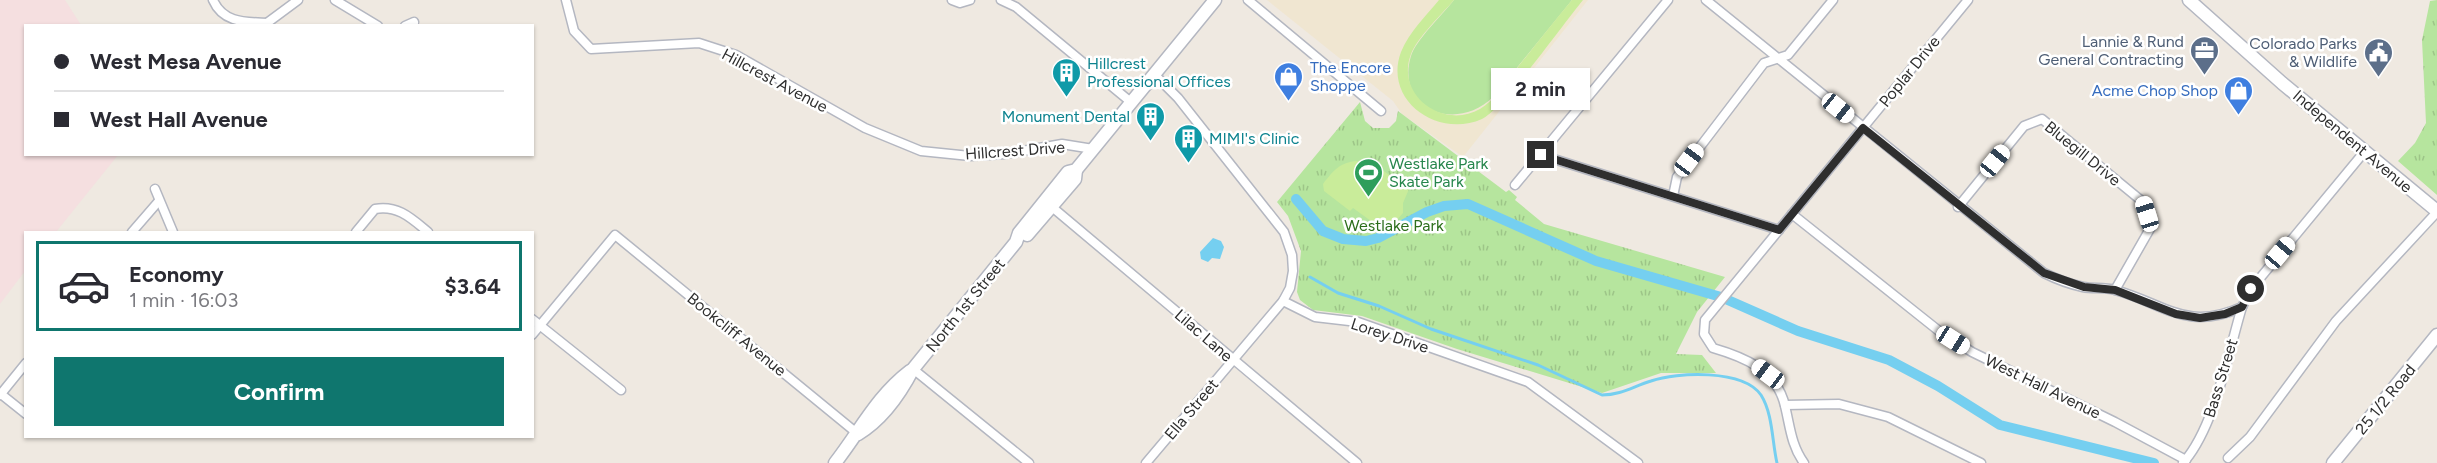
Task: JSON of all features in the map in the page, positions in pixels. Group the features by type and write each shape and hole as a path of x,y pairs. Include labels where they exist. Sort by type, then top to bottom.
{"main road":[{"name":"North 1st Street","path":"835,463 858,434 865,418 894,383 913,369 1016,242 1019,232 1064,178 1076,170 1094,149 1215,0"},
{"name":"Independent Avenue","path":"2189,0 2282,82 2437,211"},
{"name":"North 1st Street","path":"1016,242 1025,238 1052,207 1075,179 1076,170"},
{"name":"25 1/2 Road","path":"2333,463 2437,334"}],"street":[{"path":"213,0 218,10 236,22 267,24 298,0"},
{"path":"335,0 374,24"},
{"name":"Hillcrest Avenue","path":"566,0 574,30 591,49 699,43 736,56 865,128 902,144"},
{"path":"951,0 960,3 970,0"},
{"path":"1001,0 1017,7 1132,103"},
{"path":"1248,0 1381,111"},
{"path":"1515,185 1668,0"},
{"path":"1706,0 1958,207 2044,273 2084,287 2115,290 2176,314 2200,318 2225,314 2242,307"},
{"path":"1673,196 1677,177 1764,63 1788,55 1833,0"},
{"name":"Poplar Drive","path":"1785,405 1781,390 1768,374 1747,358 1713,348 1704,334 1705,320 1968,0"},
{"path":"1155,75 1178,98 1284,232 1293,255 1293,271 1290,288 1283,301"},
{"name":"Bluegill Drive","path":"1958,207 2024,126 2042,119 2143,202 2151,227 2115,290"},
{"name":"Hillcrest Drive","path":"902,144 921,151 970,156 1005,154 1062,144 1094,149"},
{"name":"Bass Street","path":"2184,462 2206,426 2242,307 2251,289 2365,151"},
{"path":"1541,155 1779,230"},
{"path":"155,189 158,202 172,231"},
{"path":"133,231 158,202"},
{"path":"158,202 163,205 176,231"},
{"path":"357,231 375,209 388,206 404,212 427,231"},
{"name":"Lilac Lane","path":"1052,207 1357,463"},
{"path":"2228,458 2250,437 2336,321 2437,211"},
{"name":"West Hall Avenue","path":"1792,214 1938,331 1972,352 2115,422 2184,462"},
{"name":"Bookcliff Avenue","path":"540,326 615,235 858,434"},
{"name":"Ella Street","path":"1146,463 1283,301"},
{"name":"Lorey Drive","path":"1283,301 1315,317 1358,322 1528,382 1638,463"},
{"path":"534,321 621,390"},
{"path":"534,334 540,326"},
{"path":"24,365 0,394 24,412"},
{"path":"913,369 1029,463"},
{"path":"1804,463 1796,452 1785,405 1839,404 1888,417 1982,463"}],"shaded area":[{"path":"0,0 65,0 80,24 24,24 24,156 117,156 57,231 24,231 24,272 0,304"},
{"path":"1267,0 1588,0 1463,157 1402,114 1393,101"}],"green space":[{"path":"1439,0 1454,0 1414,48 1408,69 1410,83 1416,95 1438,112 1452,115 1466,114 1490,102 1572,0 1583,0 1492,112 1482,119 1465,124 1448,124 1418,111 1407,100 1400,86 1397,69 1404,45"},
{"path":"1454,0 1572,0 1493,97 1478,108 1462,114 1446,114 1432,110 1420,102 1412,90 1408,74 1414,50"},
{"path":"2437,0 2437,195 2398,161 2415,143 2426,123 2422,40 2430,1"},
{"name":"Westlake Park","path":"1360,102 1365,121 1373,128 1389,128 1396,121 1398,111 1506,192 1509,190 1517,197 1515,200 1544,224 1725,277 1697,312 1676,354 1702,355 1716,373 1661,373 1602,393 1457,349 1362,316 1313,310 1300,300 1297,292 1301,251 1288,216 1277,202"},
{"name":"Westlake Park Skate Park","path":"1357,161 1372,169 1378,167 1409,189 1403,203 1403,213 1390,228 1382,229 1353,208 1350,211 1324,191 1323,184 1334,171 1341,165"}],"water":[{"path":"1213,238 1221,241 1224,247 1220,259 1212,258 1208,262 1201,259 1200,252"}],"waterway":[{"path":"1296,199 1323,231 1343,239 1366,241 1378,238 1427,212 1444,206 1468,204 1596,261 1721,297 1798,331 1889,360 1938,386 2000,425 2154,463"},
{"path":"1310,277 1338,293 1379,306 1431,329 1538,365 1602,395 1615,394 1651,381 1677,376 1709,375 1740,381 1752,387 1761,395 1765,403 1777,463"}],"place":[{"name":"Lannie & Rund General Contracting","path":"2205,76"},
{"name":"Colorado Parks & Wildlife","path":"2378,78"},
{"name":"Hillcrest Professional Offices","path":"1066,98"},
{"name":"The Encore Shoppe","path":"1289,102"},
{"name":"Acme Chop Shop","path":"2239,116"},
{"name":"Monument Dental","path":"1151,142"},
{"name":"MIMI's Clinic","path":"1188,164"},
{"name":"Westlake Park Skate Park","path":"1368,198"}],"route":[{"path":"1541,155 1779,230 1863,128 2026,261 2063,282 2115,290 2176,314 2200,318 2225,314 2242,307 2251,289"}]}
